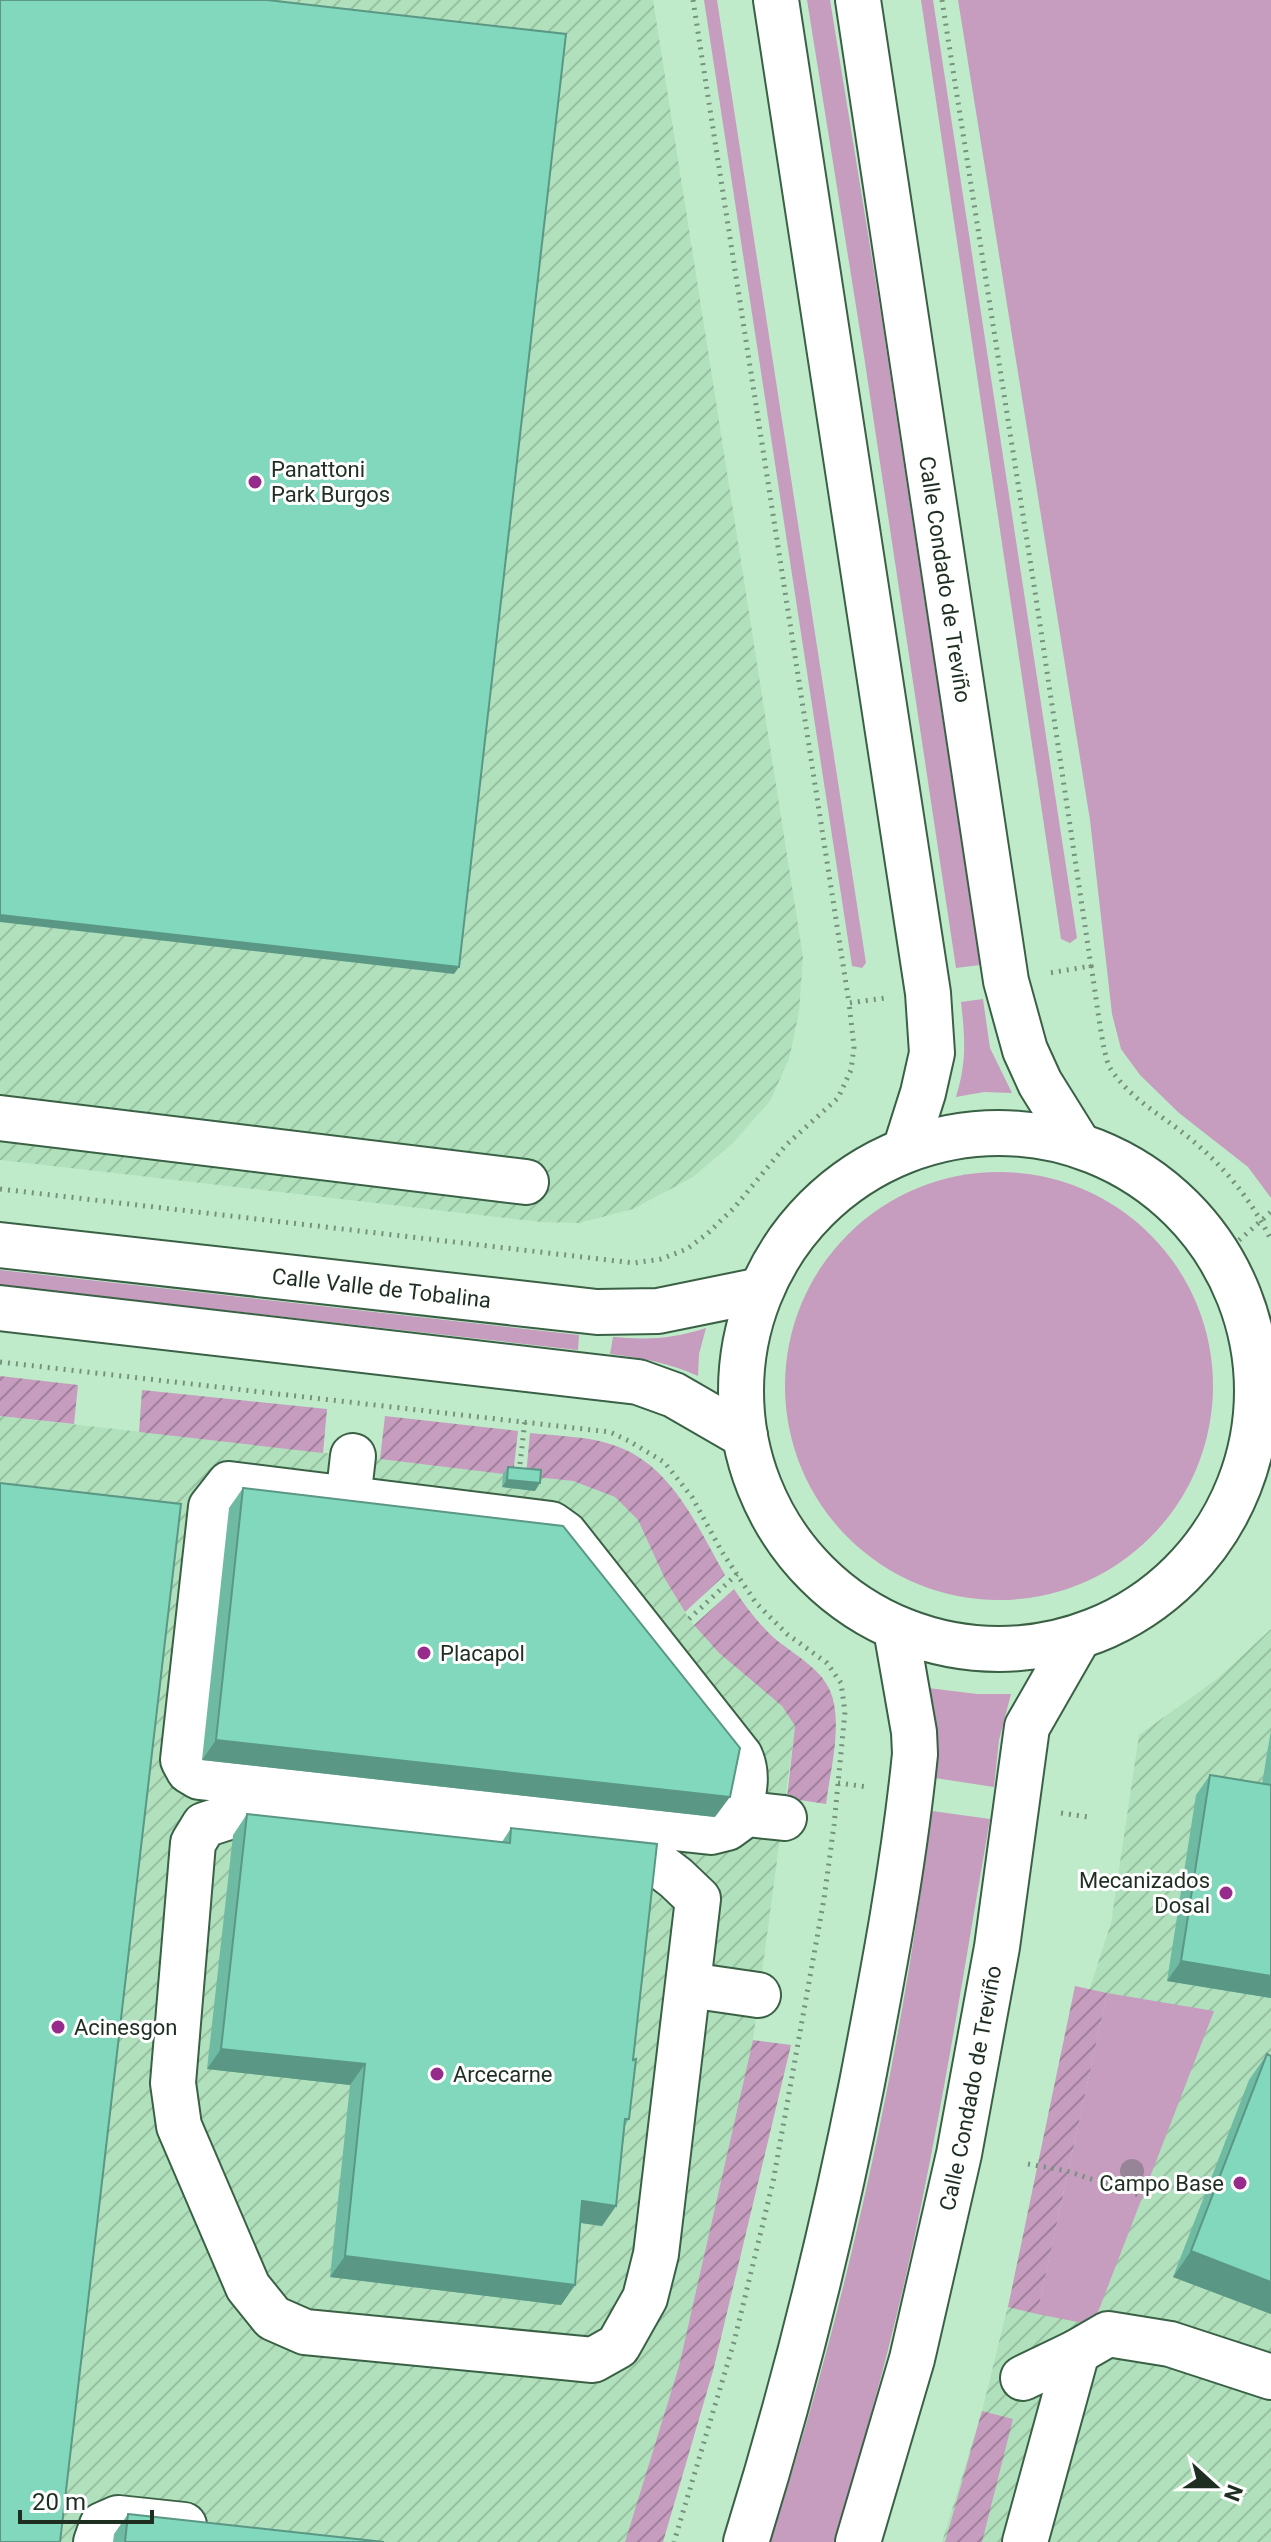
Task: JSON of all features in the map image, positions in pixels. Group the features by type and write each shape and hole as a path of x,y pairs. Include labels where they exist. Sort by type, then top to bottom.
{"street":[{"path":"776,0 928,993 932,1053 905,1150"},
{"name":"Calle Condado de Treviño","path":"858,0 1006,981 1025,1050 1040,1083 1078,1144"},
{"path":"0,1118 526,1182"},
{"path":"1021,1133 1078,1144 1120,1162 1160,1187 1193,1219 1221,1256 1237,1289 1264,1364 1255,1431 1252,1494 1196,1559 1142,1607 1078,1638 1017,1650 955,1647 896,1629 834,1591 808,1566 785,1537 753,1471 745,1436 741,1386 746,1337 761,1290 780,1253 805,1221 835,1192 868,1168 905,1150 962,1134 1021,1133"},
{"name":"Calle Valle de Tobalina","path":"0,1245 597,1312 658,1311 761,1290"},
{"path":"0,1308 638,1382 674,1395 745,1436"},
{"path":"348,1500 353,1456"},
{"path":"229,1484 348,1500 551,1524 565,1534 740,1756 746,1779 738,1820 727,1828 711,1832 199,1777 189,1771 183,1760 211,1507 229,1484"},
{"path":"746,2542 805,2337 834,2219 884,1970 915,1754 896,1629"},
{"name":"Calle Condado de Treviño","path":"858,2542 912,2359 959,2154 997,1947 1027,1727 1078,1638"},
{"path":"739,1813 784,1818"},
{"path":"238,1814 646,1855 698,1899 689,1985 656,2254 645,2298 618,2346 593,2360 305,2332 273,2318 248,2287 179,2126 173,2083 193,1843 204,1825 238,1814"},
{"path":"689,1985 758,1995"},
{"path":"1023,2378 1108,2334 1170,2344 1271,2377"},
{"path":"1025,2542 1077,2352"},
{"path":"96,2542 102,2525 118,2518 224,2530"}],"path":[{"path":"1091,966 1108,1065 1133,1097 1189,1137 1235,1182 1271,1240"},
{"path":"1221,1256 1271,1212"},
{"path":"0,1362 587,1429"},
{"path":"519,1476 525,1421"},
{"path":"689,1619 737,1574"},
{"path":"838,1783 911,1793"},
{"path":"1015,1807 1088,1817"},
{"path":"1028,2164 1067,2171 1142,2196"}],"shaded area":[{"path":"0,0 653,0 803,957 799,1012 789,1059 770,1101 732,1144 693,1177 633,1209 579,1223 541,1222 0,1160"},
{"path":"704,0 717,0 866,963 862,968 852,966"},
{"path":"807,0 830,0 980,965 956,968"},
{"path":"921,0 933,0 1077,938 1070,943 1061,939"},
{"path":"958,0 1271,0 1271,1198 1248,1167 1179,1113 1140,1075 1121,1049 1112,1014 1090,820"},
{"path":"983,999 990,1048 1012,1093 984,1092 956,1097 964,1050 961,1002"},
{"path":"999,1172 1041,1177 1081,1189 1118,1208 1150,1235 1177,1267 1196,1304 1208,1344 1213,1386 1208,1428 1196,1468 1177,1505 1150,1537 1118,1564 1081,1583 1041,1595 999,1600 957,1595 917,1583 880,1564 848,1537 821,1505 802,1468 790,1428 785,1386 790,1344 802,1304 821,1267 848,1235 880,1208 917,1189 957,1177"},
{"path":"0,1270 579,1335 578,1350 0,1285"},
{"path":"706,1328 699,1354 698,1376 656,1362 610,1354 613,1337 660,1338"},
{"path":"0,1376 78,1385 74,1424 0,1416"},
{"path":"142,1390 327,1409 323,1453 139,1432"},
{"path":"0,1416 573,1481 615,1497 638,1520 665,1579 689,1619 719,1653 782,1706 795,1726 753,2040 679,2366 625,2542 0,2542"},
{"path":"385,1416 518,1431 513,1475 380,1459"},
{"path":"530,1433 600,1441 631,1452 649,1465 680,1498 725,1575 685,1612 665,1579 638,1520 615,1497 573,1481 526,1476"},
{"path":"734,1589 762,1626 819,1674 831,1692 836,1729 826,1804 787,1798 795,1726 782,1706 719,1653 694,1625"},
{"path":"1271,1629 1271,2542 942,2542 982,2411 1075,2034 1111,1923 1139,1735 1217,1679"},
{"path":"928,1688 977,1694 1011,1694 999,1740 994,1787 935,1778 938,1733"},
{"path":"932,1811 990,1819 913,2244 882,2373 834,2542 770,2542 811,2408 863,2204 904,1998"},
{"path":"1075,1986 1107,1993 1037,2314 1008,2307"},
{"path":"1107,1993 1214,2011 1093,2325 1037,2314"},
{"path":"753,2040 791,2045 713,2371 663,2542 625,2542 679,2366"},
{"path":"982,2411 1013,2419 982,2542 945,2542"}],"building":[{"name":"Panattoni Park Burgos","path":"0,0 267,0 566,34 459,967 0,915"},
{"path":"508,1467 541,1470 540,1483 507,1480"},
{"name":"Acinesgon","path":"0,1483 181,1504 60,2542 0,2542"},
{"name":"Placapol","path":"243,1488 563,1526 740,1748 730,1797 216,1740"},
{"name":"Mecanizados Dosal","path":"1210,1775 1271,1785 1271,1976 1181,1961"},
{"name":"Arcecarne","path":"247,1814 510,1843 511,1828 657,1844 633,2060 636,2059 629,2119 625,2119 616,2206 582,2201 575,2285 345,2256 365,2064 221,2049"},
{"name":"Campo Base","path":"1267,2054 1271,2056 1271,2282 1191,2251"},
{"path":"128,2514 384,2542 125,2542"}],"place":[{"name":"Panattoni Park Burgos","path":"255,482"},
{"name":"Placapol","path":"424,1653"},
{"name":"Mecanizados Dosal","path":"1226,1893"},
{"name":"Acinesgon","path":"58,2027"},
{"name":"Arcecarne","path":"437,2074"},
{"name":"Campo Base","path":"1240,2183"}]}
